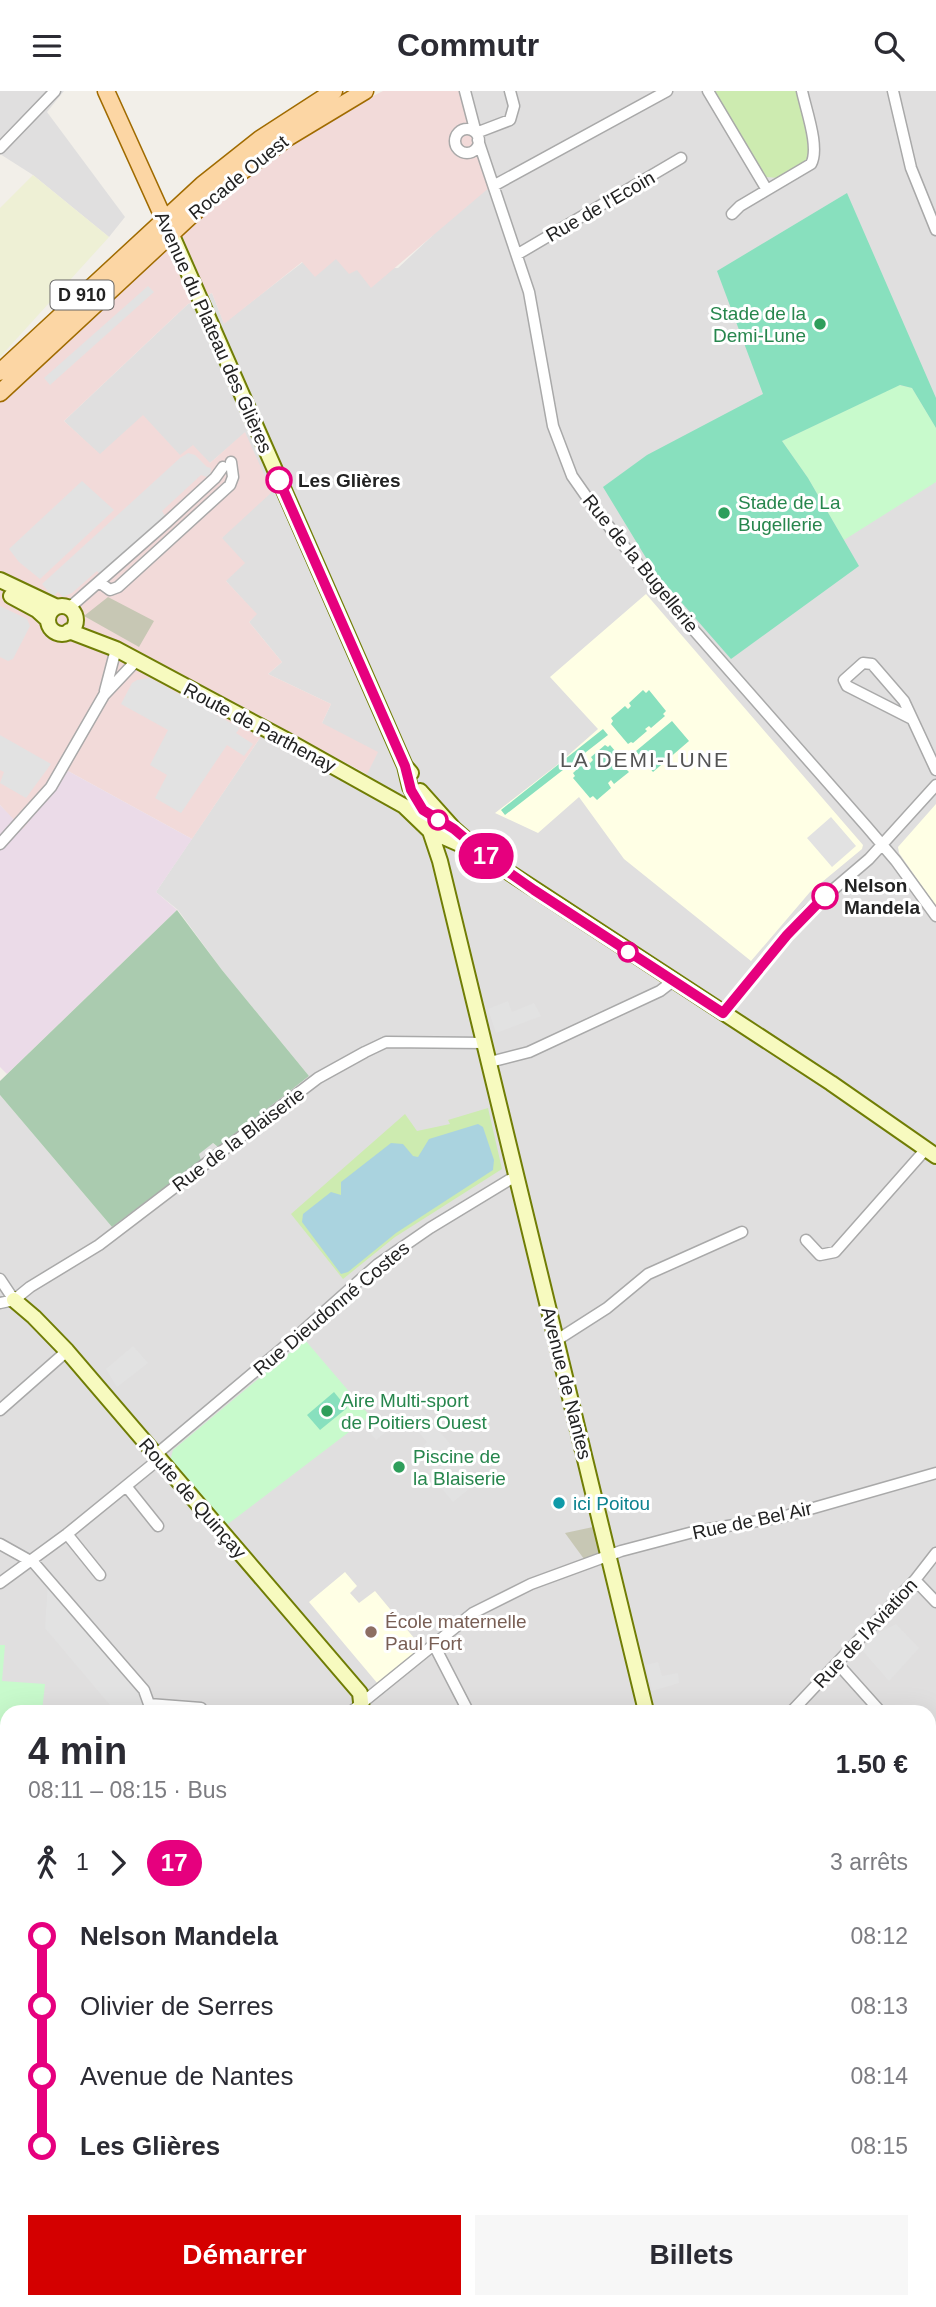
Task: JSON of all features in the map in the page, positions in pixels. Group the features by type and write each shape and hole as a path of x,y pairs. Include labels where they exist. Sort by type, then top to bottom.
{"main road":[{"name":"Avenue du Plateau des Glières","path":"106,91 405,766 420,791 423,810"},
{"name":"D 910","path":"0,372 168,226 251,145 334,91"},
{"name":"Rocade Ouest","path":"0,393 168,226 268,151 328,111 365,91"},
{"name":"Route de Parthenay","path":"0,580 68,616 116,649 404,806 430,831"},
{"path":"0,590 37,610 48,620 54,631 60,633 68,616 51,611 48,620"},
{"name":"Avenue du Plateau des Glières","path":"405,766 411,790 423,810"},
{"path":"420,791 454,829 487,857 931,1153"},
{"name":"Route de Parthenay","path":"404,806 423,810"},
{"path":"423,810 454,829"},
{"name":"Avenue de Nantes","path":"423,810 439,859 490,1062 645,1705"},
{"path":"430,831 487,857"},
{"name":"Route de Quinçay","path":"7,1302 34,1317 67,1351 307,1629 359,1693 359,1705"}],"street":[{"path":"0,148 55,91"},
{"name":"Rue de la Bugellerie","path":"465,91 474,134 495,184 529,292 553,426 572,476 656,587 882,845 936,916"},
{"path":"487,166 470,152 462,151 455,143 458,133 474,134 510,120 514,106 510,91"},
{"path":"495,184 667,91"},
{"path":"708,91 767,190"},
{"path":"732,214 740,206 811,164 815,148 802,91"},
{"path":"893,91 911,169 931,211 936,230"},
{"path":"470,152 476,148 474,134"},
{"name":"Rue de l'Ecoin","path":"518,254 681,158"},
{"path":"68,616 99,582 215,478 227,464 233,477 230,485 118,587 110,590 99,582"},
{"path":"104,695 116,649"},
{"path":"0,844 51,787 104,695 137,660"},
{"path":"912,719 847,686 844,680 863,663 870,662 898,692 912,719 936,770"},
{"path":"723,1013 808,912 882,845 936,785"},
{"path":"490,1062 529,1052 660,991 673,981"},
{"name":"Rue de la Blaiserie","path":"7,1302 99,1245 318,1078 386,1042 485,1043"},
{"path":"806,1240 820,1255 835,1252 931,1153"},
{"name":"Rue Dieudonné Costes","path":"0,1583 126,1486 159,1457 159,1452 378,1265 430,1228 509,1179 518,1177"},
{"path":"557,1341 607,1308 648,1274 742,1232"},
{"path":"0,1279 7,1302"},
{"path":"0,1410 67,1351"},
{"name":"Rue de Bel Air","path":"364,1705 473,1613 531,1584 621,1551 697,1531 782,1517 936,1473"},
{"path":"126,1486 158,1526"},
{"path":"67,1534 100,1575"},
{"path":"0,1544 31,1560 144,1690 149,1705"},
{"name":"Rue de l'Aviation","path":"798,1705 915,1580 936,1553"},
{"path":"915,1580 936,1602"},
{"path":"434,1645 465,1705"},
{"path":"838,1663 875,1705"}],"shaded area":[{"path":"0,91 64,91 47,112 125,217 109,237 33,175 0,154"},
{"path":"383,91 459,91 490,187 371,288 357,270 349,274 336,259 315,277 302,262 224,324 212,293 188,304 64,421 100,454 143,415 180,455 193,445 210,463 245,432 272,492 222,538 245,563 226,581 257,614 249,622 282,662 268,674 331,704 322,723 378,752 367,774 270,723 192,839 68,771 23,830 0,805 0,402 117,290 204,212 278,153 347,109"},
{"path":"459,91 936,91 936,1705 0,1705 0,1095 112,1227 201,1160 199,1154 205,1147 212,1143 218,1147 309,1076 222,970 178,910 156,892 270,723 366,774 322,723 331,704 268,674 282,662 249,622 256,614 226,581 222,539 245,433 210,463 180,455 100,455 64,421 188,304 212,293 224,323 303,262 336,258 356,269 398,268 432,236 465,113"},
{"path":"33,175 109,237 0,357 0,208"},
{"path":"148,286 154,292 50,385 44,378"},
{"path":"188,453 195,455 211,468 210,478 201,475 162,511 166,517 102,576 97,571 72,593 63,597 58,592 53,597 42,584"},
{"path":"82,481 114,510 40,579 19,562 9,549"},
{"path":"646,594 863,845 862,849 810,892 751,961 624,859 579,797 538,833 495,813 598,729 550,677"},
{"path":"108,597 154,621 139,647 84,616"},
{"path":"0,606 27,619 30,626 13,659 8,661 0,657"},
{"path":"150,678 240,728 236,733 253,744 244,756 227,745 181,813 155,798 167,775 150,765 168,730 121,704 132,683"},
{"path":"0,735 51,764 26,798 0,783 4,772 0,770"},
{"path":"68,771 192,839 156,892 177,910 7,1074 0,1067 0,805 23,829"},
{"path":"936,804 936,906 899,853 898,847"},
{"path":"831,817 856,846 832,867 807,838"},
{"path":"177,910 222,970 309,1076 218,1147 213,1143 199,1154 201,1160 112,1227 0,1095 0,1081"},
{"path":"508,1001 512,1012 534,1003 541,1016 496,1033 488,1009"},
{"path":"133,1346 148,1363 117,1387 106,1369"},
{"path":"406,1391 480,1480 453,1502 428,1472 441,1460 437,1455 433,1458 423,1446 427,1442 405,1416 376,1440 366,1427 375,1420 380,1425 393,1414 388,1406"},
{"path":"593,1527 599,1554 584,1559 565,1533"},
{"name":"École maternelle Paul Fort","path":"345,1572 357,1586 350,1593 359,1603 375,1591 424,1650 378,1684 309,1602"},
{"path":"48,1582 144,1695 149,1705 110,1705 45,1628"},
{"path":"896,1624 919,1648 889,1681 862,1650 878,1633"},
{"path":"658,1662 662,1676 678,1673 679,1683 652,1691 646,1665"}],"green space":[{"path":"713,91 798,91 811,149 807,160 778,178 766,177"},
{"path":"847,193 936,398 936,428 912,388 900,385 782,441 808,478 859,566 731,659 654,571 603,487 647,455 763,394 717,271"},
{"path":"899,385 912,388 936,428 936,482 844,540 808,478 782,441"},
{"path":"643,690 646,693 649,690 666,711 663,714 665,716 651,728 649,726 645,729 647,731 633,743 628,744 611,724 611,718 625,706 628,709 631,706 629,703"},
{"path":"672,721 689,741 653,772 636,751"},
{"path":"603,729 608,735 505,815 501,810"},
{"path":"605,745 610,745 628,766 625,768 629,772 614,784 611,780 608,783 611,788 597,800 593,796 590,798 573,778 573,773 587,760 590,763 593,760 591,757"},
{"path":"488,1108 502,1169 395,1237 343,1279 291,1214 405,1114 417,1131 450,1124 448,1120"},
{"path":"305,1340 370,1416 224,1527 170,1461 173,1450"},
{"name":"Aire Multi-sport de Poitiers Ouest","path":"334,1392 347,1408 320,1430 307,1415"},
{"path":"0,1645 5,1645 2,1681 45,1684 43,1705 0,1705"}],"water":[{"path":"478,1124 483,1127 494,1160 493,1170 396,1233 348,1272 341,1274 302,1222 303,1214 331,1192 341,1195 341,1182 391,1143 403,1144 413,1156 418,1157 429,1139"}],"bus line":[{"name":"17","path":"279,480 405,766 415,800 423,810 454,829 487,857 534,890 723,1013 787,935 825,896"}],"place":[{"name":"Stade de la Demi-Lune","path":"820,324"},
{"name":"Les Glières","path":"279,480"},
{"name":"Stade de La Bugellerie","path":"724,513"},
{"name":"Nelson Mandela","path":"825,896"},
{"name":"Aire Multi-sport de Poitiers Ouest","path":"327,1411"},
{"name":"Piscine de la Blaiserie","path":"399,1467"},
{"name":"ici Poitou","path":"559,1503"},
{"name":"École maternelle Paul Fort","path":"371,1632"}],"district":[{"name":"LA DEMI-LUNE","path":"645,760"}]}
